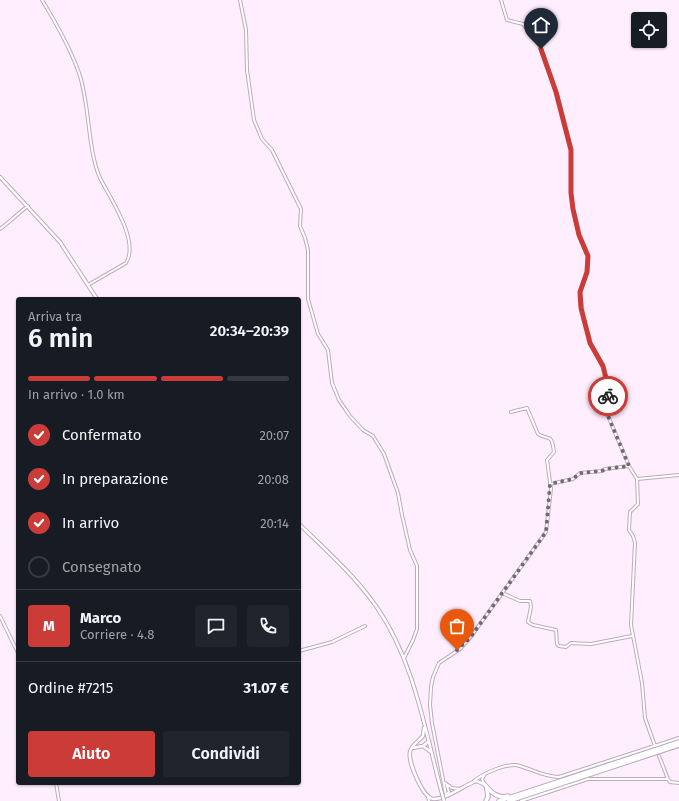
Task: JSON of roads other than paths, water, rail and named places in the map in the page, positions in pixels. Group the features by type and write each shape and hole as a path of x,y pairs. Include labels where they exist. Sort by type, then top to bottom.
{"highway":[{"path":"500,801 679,742"},
{"path":"509,801 679,745"},
{"path":"484,784 494,794 500,797 531,791"},
{"path":"486,801 488,797 487,788"}],"main road":[{"path":"0,177 60,242 96,297"},
{"path":"301,526 352,576 384,619 404,658 414,685 444,801"},
{"path":"424,723 424,732 420,740 414,744 410,754 411,762 422,791 428,799 432,800 446,795 476,781 484,784"},
{"path":"420,740 429,741"},
{"path":"412,748 423,746 429,741"},
{"path":"423,746 432,752"}],"street":[{"path":"42,0 63,37 80,73 100,177 124,224 129,246 126,263 88,285"},
{"path":"240,0 246,30 247,70 254,120 262,139 272,150 301,209 299,224 308,250 308,299 318,334 328,350 332,383 339,400 350,416 363,430 373,436 384,454 398,494 410,550 417,566 417,629 404,658"},
{"path":"501,0 507,20 523,24 539,45 556,92 572,155 571,193 573,209 579,235 588,256 587,272 580,292 582,317 590,343 604,369 609,391 605,400 606,411 629,466 637,479 638,504 630,512 628,530 633,536 635,543 631,615 632,636 642,683 646,718 655,746"},
{"path":"0,230 12,221 20,211 28,206"},
{"path":"446,795 446,784 439,759 431,711 431,687 433,678 439,663 464,646 546,532 550,484 547,460 554,452 552,439 538,434 527,408 511,412"},
{"path":"550,484 573,479 580,473 629,466"},
{"path":"637,479 679,475"},
{"path":"502,593 520,601 530,601 531,607 528,622 533,625 556,630 557,644 559,646 566,647 571,643 591,644 632,636"},
{"path":"0,616 16,649"},
{"path":"301,650 332,642 365,626"},
{"path":"471,783 485,774 516,765 547,776 559,777 679,738"},
{"path":"659,756 670,782 679,783"},
{"path":"484,784 482,779 485,774"},
{"path":"521,801 588,778 668,779"},
{"path":"446,784 452,788 460,789"},
{"path":"56,785 59,801"}]}
